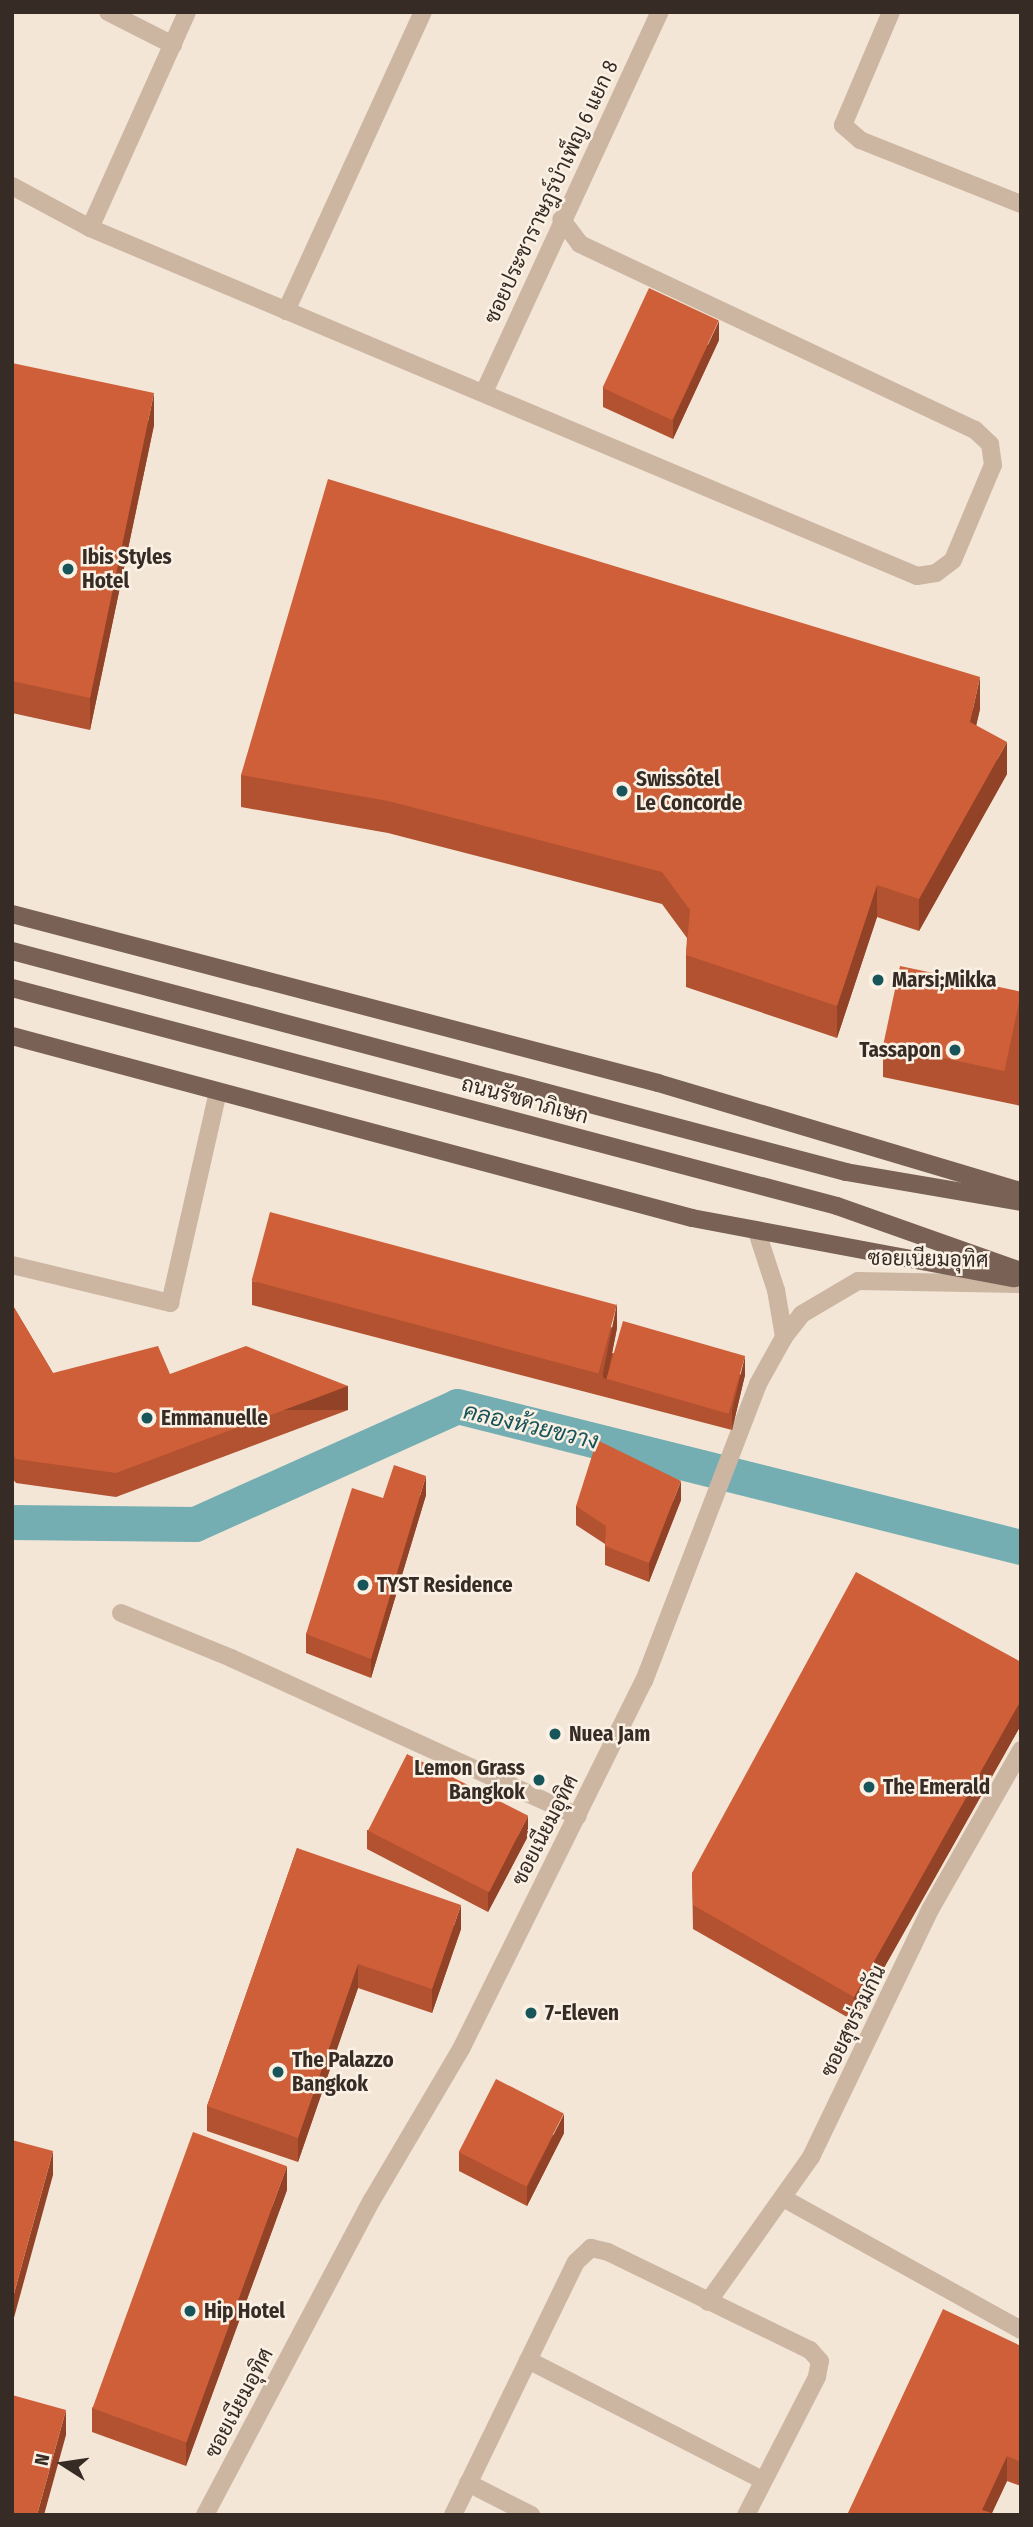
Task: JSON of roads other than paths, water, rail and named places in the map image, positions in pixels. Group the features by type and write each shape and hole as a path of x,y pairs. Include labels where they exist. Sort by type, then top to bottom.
{"main road":[{"path":"12,914 658,1083 1021,1191"},
{"name":"ถนนรัชดาภิเษก","path":"12,951 846,1172 1021,1202"},
{"name":"ถนนรัชดาภิเษก","path":"12,988 838,1206 1021,1271"},
{"path":"12,1036 757,1232 1021,1282"}],"street":[{"path":"108,12 173,45"},
{"path":"90,228 187,12"},
{"path":"286,311 423,12"},
{"name":"ซอยประชาราษฎร์บำเพ็ญ 6 แยก 8","path":"485,390 561,219 660,12"},
{"path":"891,12 843,125 860,140 1021,204"},
{"path":"12,186 90,228 286,311 485,390 917,576 936,573 953,560 993,465 990,444 975,430 580,244 561,219"},
{"path":"12,1265 170,1303 218,1092"},
{"path":"757,1232 776,1290 784,1337"},
{"name":"ซอยเนียมอุทิศ","path":"205,2515 372,2200 461,2049 644,1682 758,1384 784,1337 802,1314 858,1281 1021,1282"},
{"path":"121,1613 232,1657 578,1816"},
{"name":"ซอยสุขร่วมกัน","path":"708,2302 811,2157 931,1908 1021,1750"},
{"path":"783,2198 1021,2330"},
{"path":"453,2515 576,2262 591,2248 608,2252 810,2350 820,2361 817,2376 746,2515"},
{"path":"528,2360 762,2480"},
{"path":"468,2483 531,2515"}],"waterway":[{"name":"คลองห้วยขวาง","path":"12,1522 195,1524 457,1406 1021,1547"}],"place":[{"name":"Ibis Styles Hotel","path":"68,569"},
{"name":"Swissôtel Le Concorde","path":"622,791"},
{"name":"Marsi;Mikka","path":"878,980"},
{"name":"Tassapon","path":"955,1050"},
{"name":"Emmanuelle","path":"147,1418"},
{"name":"TYST Residence","path":"363,1585"},
{"name":"Nuea Jam","path":"555,1734"},
{"name":"Lemon Grass Bangkok","path":"539,1780"},
{"name":"The Emerald","path":"869,1787"},
{"name":"7-Eleven","path":"531,2013"},
{"name":"The Palazzo Bangkok","path":"278,2072"},
{"name":"Hip Hotel","path":"190,2311"}]}
